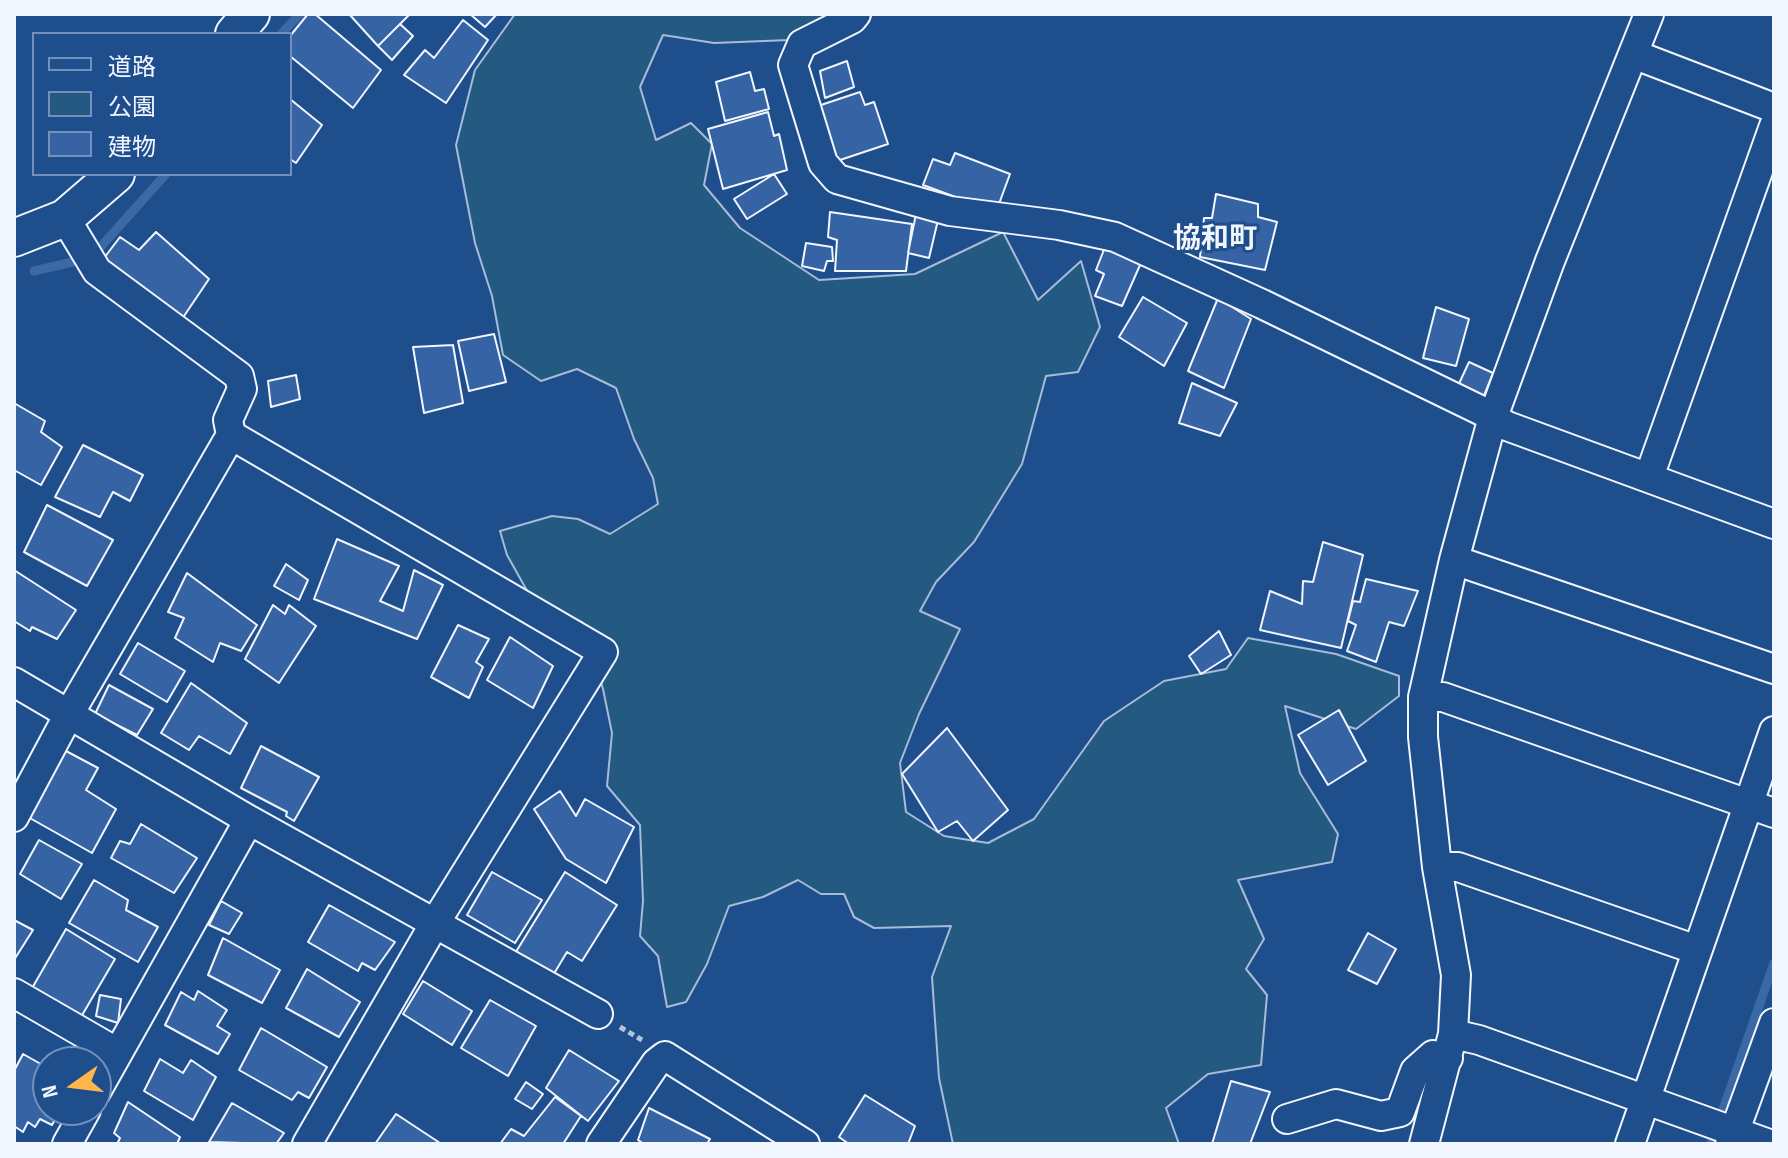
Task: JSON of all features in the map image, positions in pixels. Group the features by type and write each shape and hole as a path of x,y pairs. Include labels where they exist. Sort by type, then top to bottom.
{"street":[{"path":"236,32 251,14"},
{"path":"856,14 852,19 802,44 793,65 823,163 837,179 950,211 1059,225 1115,237 1262,304 1507,426 1774,523"},
{"path":"1424,1144 1450,1046 1456,975 1437,867 1423,737 1423,697 1454,560 1493,417 1550,261 1649,14"},
{"path":"1633,54 1774,108"},
{"path":"1649,477 1774,126"},
{"path":"14,238 65,218 114,176"},
{"path":"14,817 69,714 231,435 228,420 242,389 239,376 97,271 65,218"},
{"path":"231,435 603,652 435,923 307,1144"},
{"path":"1454,560 1774,669"},
{"path":"14,682 249,820 598,1014"},
{"path":"1423,697 1443,697 1761,808"},
{"path":"1630,1144 1697,950 1761,808 1774,731"},
{"path":"112,1064 249,820"},
{"path":"1437,867 1458,867 1697,950"},
{"path":"14,993 118,1053"},
{"path":"1732,1138 1774,1023"},
{"path":"1287,1119 1336,1104 1381,1116 1400,1112 1415,1071 1433,1055 1450,1046 1479,1040 1646,1098 1732,1138 1769,1144"},
{"path":"601,1144 656,1063 665,1056 805,1144"},
{"path":"67,1144 77,1126"}],"path":[{"path":"598,1014 665,1056"}],"green space":[{"path":"515,14 828,14 789,40 714,43 663,35 640,87 656,140 691,123 712,144 704,185 740,228 819,280 915,274 1003,232 1038,300 1081,261 1100,327 1078,372 1046,376 1022,464 974,542 936,582 920,611 960,629 919,714 900,763 906,812 944,836 988,843 1034,819 1104,721 1164,681 1226,669 1248,638 1336,654 1399,676 1399,696 1356,729 1285,706 1300,773 1338,834 1332,862 1238,880 1264,939 1246,969 1267,995 1261,1065 1208,1074 1166,1108 1179,1144 953,1144 939,1078 932,977 951,926 874,928 854,917 844,894 821,894 798,880 763,897 729,906 707,964 686,1002 667,1007 658,956 640,936 643,901 640,825 607,786 612,733 603,689 583,623 530,596 507,555 500,531 552,516 578,519 610,534 658,504 653,478 634,439 616,388 577,369 541,381 503,355 492,296 475,243 456,145 475,70"}],"building":[{"path":"308,14 315,14 381,70 353,108 292,58 292,34"},
{"path":"349,14 410,14 378,46"},
{"path":"470,14 497,14 485,27"},
{"path":"463,20 488,40 446,103 404,75 425,50 434,58"},
{"path":"400,24 413,36 392,60 378,46"},
{"path":"847,61 854,87 825,98 820,71"},
{"path":"750,72 755,91 764,89 769,109 725,121 716,82"},
{"path":"860,92 865,105 874,102 888,144 834,162 815,107"},
{"path":"292,101 322,125 296,163 292,160"},
{"path":"768,112 774,136 779,134 787,170 723,189 708,129"},
{"path":"955,153 1010,174 996,212 923,185 933,159 950,165"},
{"path":"774,174 787,194 747,219 734,199"},
{"path":"1216,194 1258,204 1258,217 1277,222 1265,270 1200,257 1204,218 1212,218"},
{"path":"830,212 912,224 906,271 835,271 837,240 828,237"},
{"path":"916,214 938,220 929,258 908,253"},
{"path":"156,232 209,279 180,322 98,266 120,237 139,250"},
{"path":"1107,242 1144,256 1122,306 1095,296 1104,274 1096,270"},
{"path":"806,243 832,247 833,261 827,261 824,271 802,266"},
{"path":"1143,297 1187,323 1164,366 1119,337"},
{"path":"1218,298 1251,319 1224,388 1188,371"},
{"path":"1436,307 1469,319 1456,366 1423,358"},
{"path":"494,334 506,382 469,391 458,341"},
{"path":"453,345 463,403 424,413 413,347"},
{"path":"1469,362 1493,373 1483,398 1457,388"},
{"path":"296,375 300,399 271,407 268,381"},
{"path":"1192,383 1237,403 1220,436 1179,423"},
{"path":"14,403 45,421 41,432 62,447 41,485 14,470"},
{"path":"83,445 143,475 130,501 113,492 100,517 55,497"},
{"path":"47,505 113,540 87,586 24,552"},
{"path":"337,539 399,566 380,601 403,611 414,570 443,585 417,639 314,599"},
{"path":"1323,542 1363,555 1341,648 1260,630 1270,591 1302,604 1303,581 1313,582"},
{"path":"286,564 308,580 299,600 274,586"},
{"path":"14,570 76,610 57,639 32,627 30,631 14,621"},
{"path":"187,573 257,625 241,651 220,643 213,662 175,638 184,618 168,612"},
{"path":"1366,579 1418,591 1404,626 1389,622 1376,662 1347,651 1356,625 1348,621 1353,601 1360,602"},
{"path":"273,605 285,614 289,605 316,626 279,683 245,659"},
{"path":"458,625 489,639 476,662 483,667 469,698 431,677"},
{"path":"1219,631 1231,655 1201,674 1189,656"},
{"path":"510,637 553,666 533,708 487,680"},
{"path":"138,643 185,671 167,702 120,674"},
{"path":"191,683 247,723 230,754 199,736 189,750 161,733"},
{"path":"109,685 153,709 137,735 95,714"},
{"path":"1339,710 1366,761 1328,785 1298,735"},
{"path":"947,728 1008,810 973,841 957,821 938,832 902,774"},
{"path":"261,746 319,777 294,821 286,816 287,812 241,788"},
{"path":"66,751 98,768 86,790 116,809 92,853 28,817"},
{"path":"560,791 576,816 585,799 634,827 606,883 566,859 534,809"},
{"path":"141,824 197,858 174,893 111,858 120,841 130,844"},
{"path":"39,840 82,864 61,899 20,874"},
{"path":"492,872 542,900 515,943 467,915"},
{"path":"565,872 617,905 582,961 567,952 552,977 514,955"},
{"path":"94,880 128,900 126,910 158,927 138,962 69,923"},
{"path":"221,901 242,913 229,934 209,925"},
{"path":"329,905 395,942 375,970 362,963 358,971 308,942"},
{"path":"14,920 33,930 14,960"},
{"path":"66,929 115,959 81,1017 31,990"},
{"path":"1368,933 1396,949 1377,984 1348,970"},
{"path":"223,938 280,970 262,1003 208,975"},
{"path":"307,969 360,1002 339,1037 286,1008"},
{"path":"423,981 472,1011 452,1045 403,1014"},
{"path":"198,991 227,1010 217,1026 230,1034 218,1054 165,1025 181,992 194,1000"},
{"path":"100,995 121,999 118,1023 96,1016"},
{"path":"490,1000 536,1026 508,1076 461,1048"},
{"path":"261,1028 327,1067 309,1098 298,1092 292,1100 239,1070"},
{"path":"569,1050 619,1081 588,1121 546,1088"},
{"path":"23,1054 32,1059 32,1125 28,1122 23,1132 14,1126 14,1071"},
{"path":"160,1059 183,1073 191,1060 216,1077 193,1120 144,1091"},
{"path":"1231,1081 1270,1092 1250,1144 1212,1144"},
{"path":"526,1082 543,1094 532,1109 515,1099"},
{"path":"865,1095 915,1126 908,1144 849,1144 839,1137"},
{"path":"555,1097 581,1116 563,1144 500,1144 511,1129 524,1136"},
{"path":"128,1102 180,1137 177,1144 117,1144 120,1138 114,1133"},
{"path":"232,1103 284,1133 276,1144 209,1142"},
{"path":"649,1108 710,1139 707,1144 644,1144 638,1140"},
{"path":"396,1114 440,1143 375,1144"}],"waterway":[{"path":"283,32 300,14"},
{"path":"34,271 77,261 97,251 164,176"},
{"path":"1711,1144 1774,963"}],"district":[{"name":"協和町","path":"1215,240"}]}
